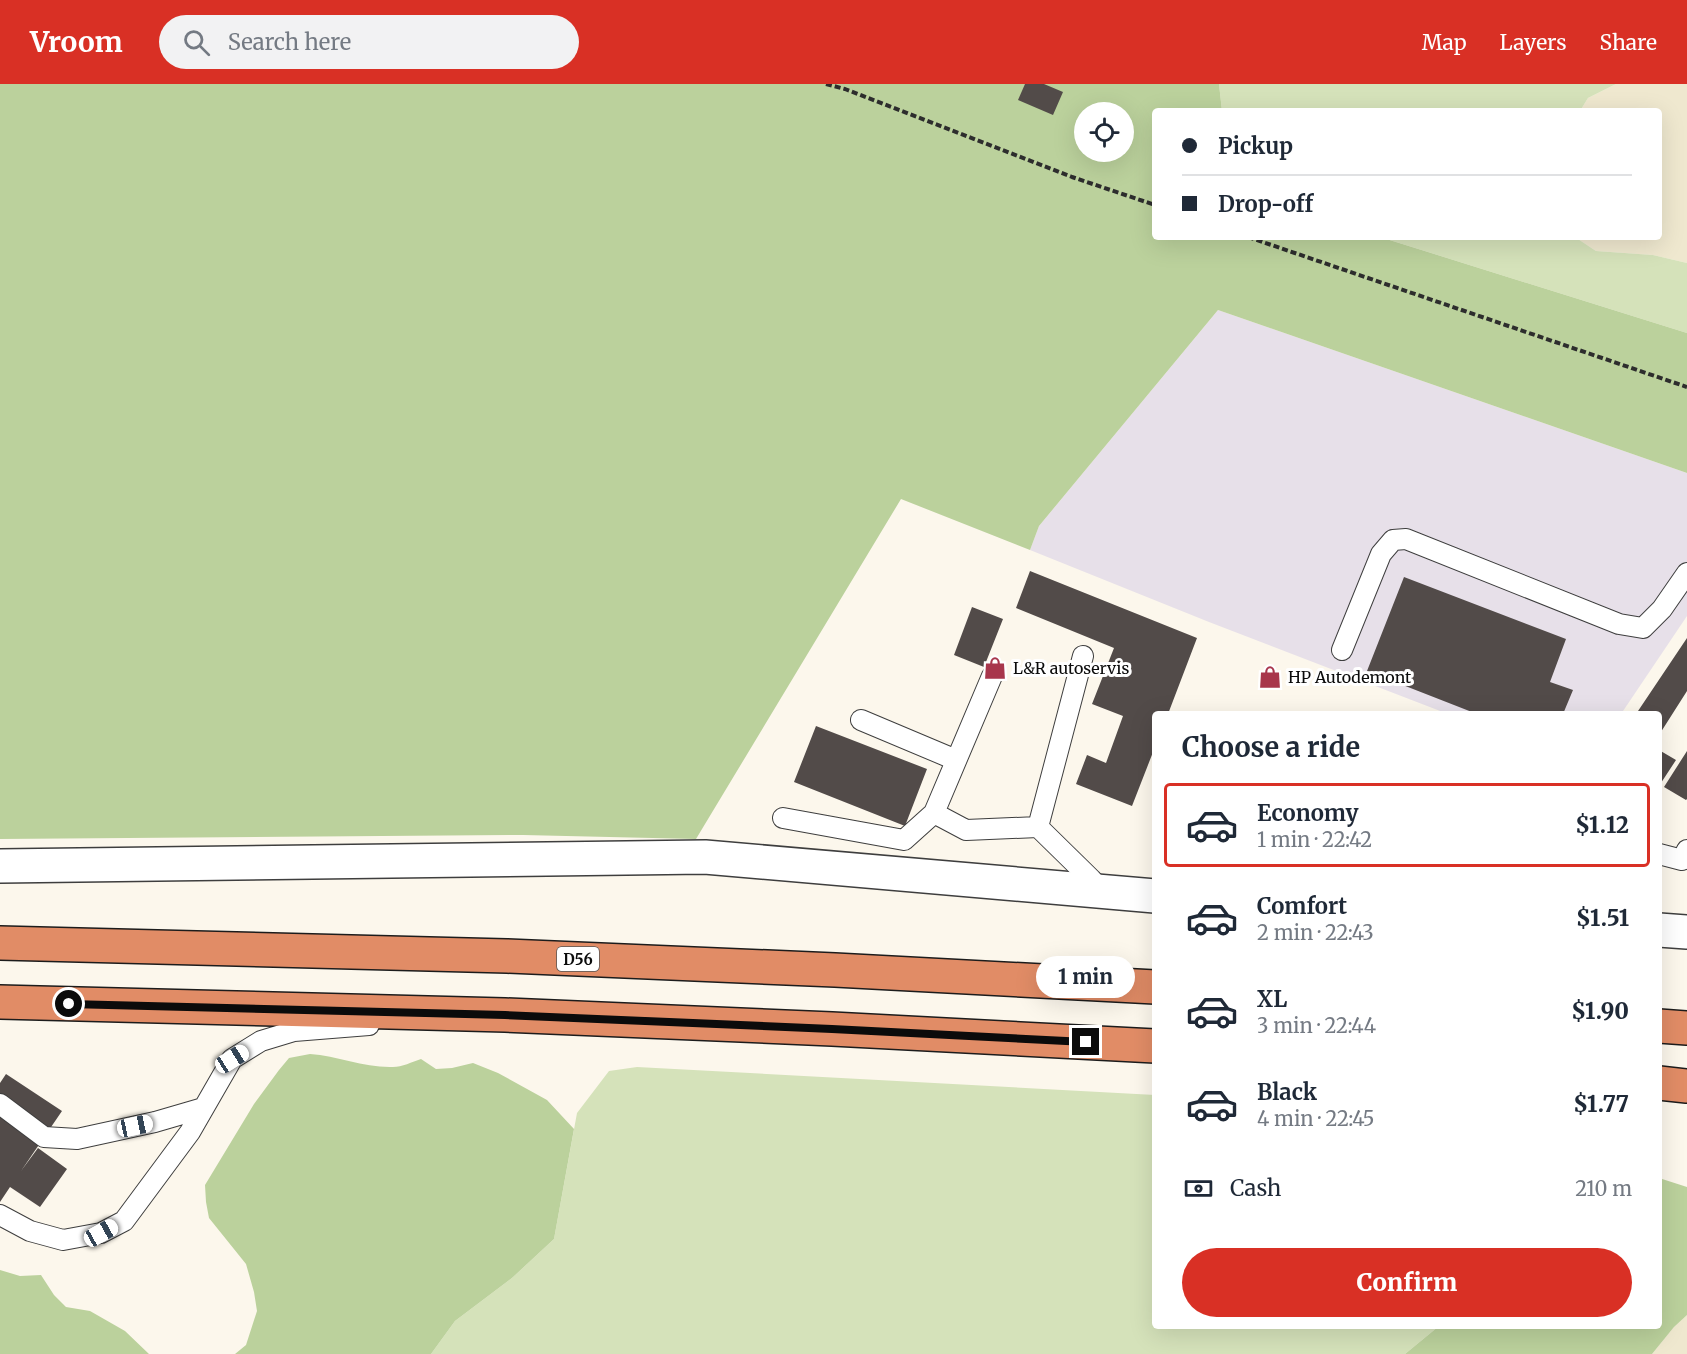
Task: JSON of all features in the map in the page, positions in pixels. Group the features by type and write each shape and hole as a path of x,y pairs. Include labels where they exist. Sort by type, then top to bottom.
{"highway":[{"name":"D56","path":"0,943 507,956 1152,987"},
{"path":"0,1002 505,1015 1152,1046"},
{"path":"1662,1026 1687,1028"},
{"path":"1662,1083 1687,1086"}],"street":[{"path":"0,866 705,857 1152,896"},
{"path":"1662,930 1687,932"}],"lane":[{"path":"1342,650 1382,554 1393,540 1406,539 1619,624 1642,628 1662,609 1687,573"},
{"path":"1038,827 1083,656"},
{"path":"783,818 904,840 934,813 992,675"},
{"path":"861,720 957,760"},
{"path":"934,813 966,830 1038,827 1102,891"},
{"path":"1662,855 1682,860 1687,850"},
{"path":"0,1215 30,1231 63,1240 101,1233 124,1221 190,1132 232,1059 261,1041 294,1031 505,1015"},
{"path":"0,1104 44,1137 77,1138 155,1122 203,1108"}],"path":[{"path":"826,84 845,89 1072,177 1152,204"},
{"path":"1257,240 1687,387"}],"shaded area":[{"path":"1616,84 1687,84 1687,263 1653,255 1596,251 1580,240 1662,240 1662,108 1582,108 1588,98"},
{"path":"1218,310 1687,473 1687,616 1623,711 1440,711 1030,550 1039,526"},
{"path":"1687,1315 1687,1354 1652,1354 1674,1327"}],"green space":[{"path":"0,84 1219,84 1222,108 1152,108 1152,240 1390,240 1687,333 1687,473 1218,310 1039,526 1030,550 901,499 696,839 523,835 0,839"},
{"path":"1219,84 1616,84 1588,98 1582,108 1222,108"},
{"path":"1390,240 1580,240 1596,251 1653,255 1687,263 1687,333"},
{"path":"310,1054 383,1067 400,1066 421,1059 436,1069 473,1063 498,1073 547,1100 574,1129 554,1239 512,1278 455,1321 431,1354 235,1354 246,1345 257,1311 254,1292 246,1264 209,1218 205,1185 254,1104 279,1070 289,1058"},
{"path":"637,1067 1152,1095 1152,1329 1435,1329 1405,1354 431,1354 455,1321 512,1278 554,1239 577,1113 609,1071"},
{"path":"1662,1179 1687,1187 1687,1315 1652,1354 1405,1354 1435,1329 1662,1329"},
{"path":"0,1270 20,1276 41,1275 54,1295 66,1307 90,1311 125,1331 149,1354 0,1354"}],"building":[{"path":"1025,84 1044,84 1063,92 1053,115 1018,100"},
{"path":"1030,571 1197,638 1169,711 1152,711 1152,755 1132,806 1076,784 1087,755 1106,763 1123,716 1092,704 1114,648 1016,608"},
{"path":"1404,577 1566,639 1550,682 1573,690 1564,711 1469,711 1367,671"},
{"path":"972,607 1003,619 984,667 954,655"},
{"path":"1687,638 1687,691 1662,730 1662,711 1638,711"},
{"path":"816,726 927,769 905,826 794,782"},
{"path":"1687,751 1687,799 1686,800 1664,787"},
{"path":"1662,752 1676,760 1662,781"},
{"path":"6,1074 62,1111 21,1171 38,1148 67,1169 40,1207 10,1187 0,1202 0,1083"}],"place":[{"name":"L&R autoservis","path":"995,668"},
{"name":"HP Autodemont","path":"1270,677"}],"route":[{"path":"69,1004 505,1015 1086,1042"}]}
